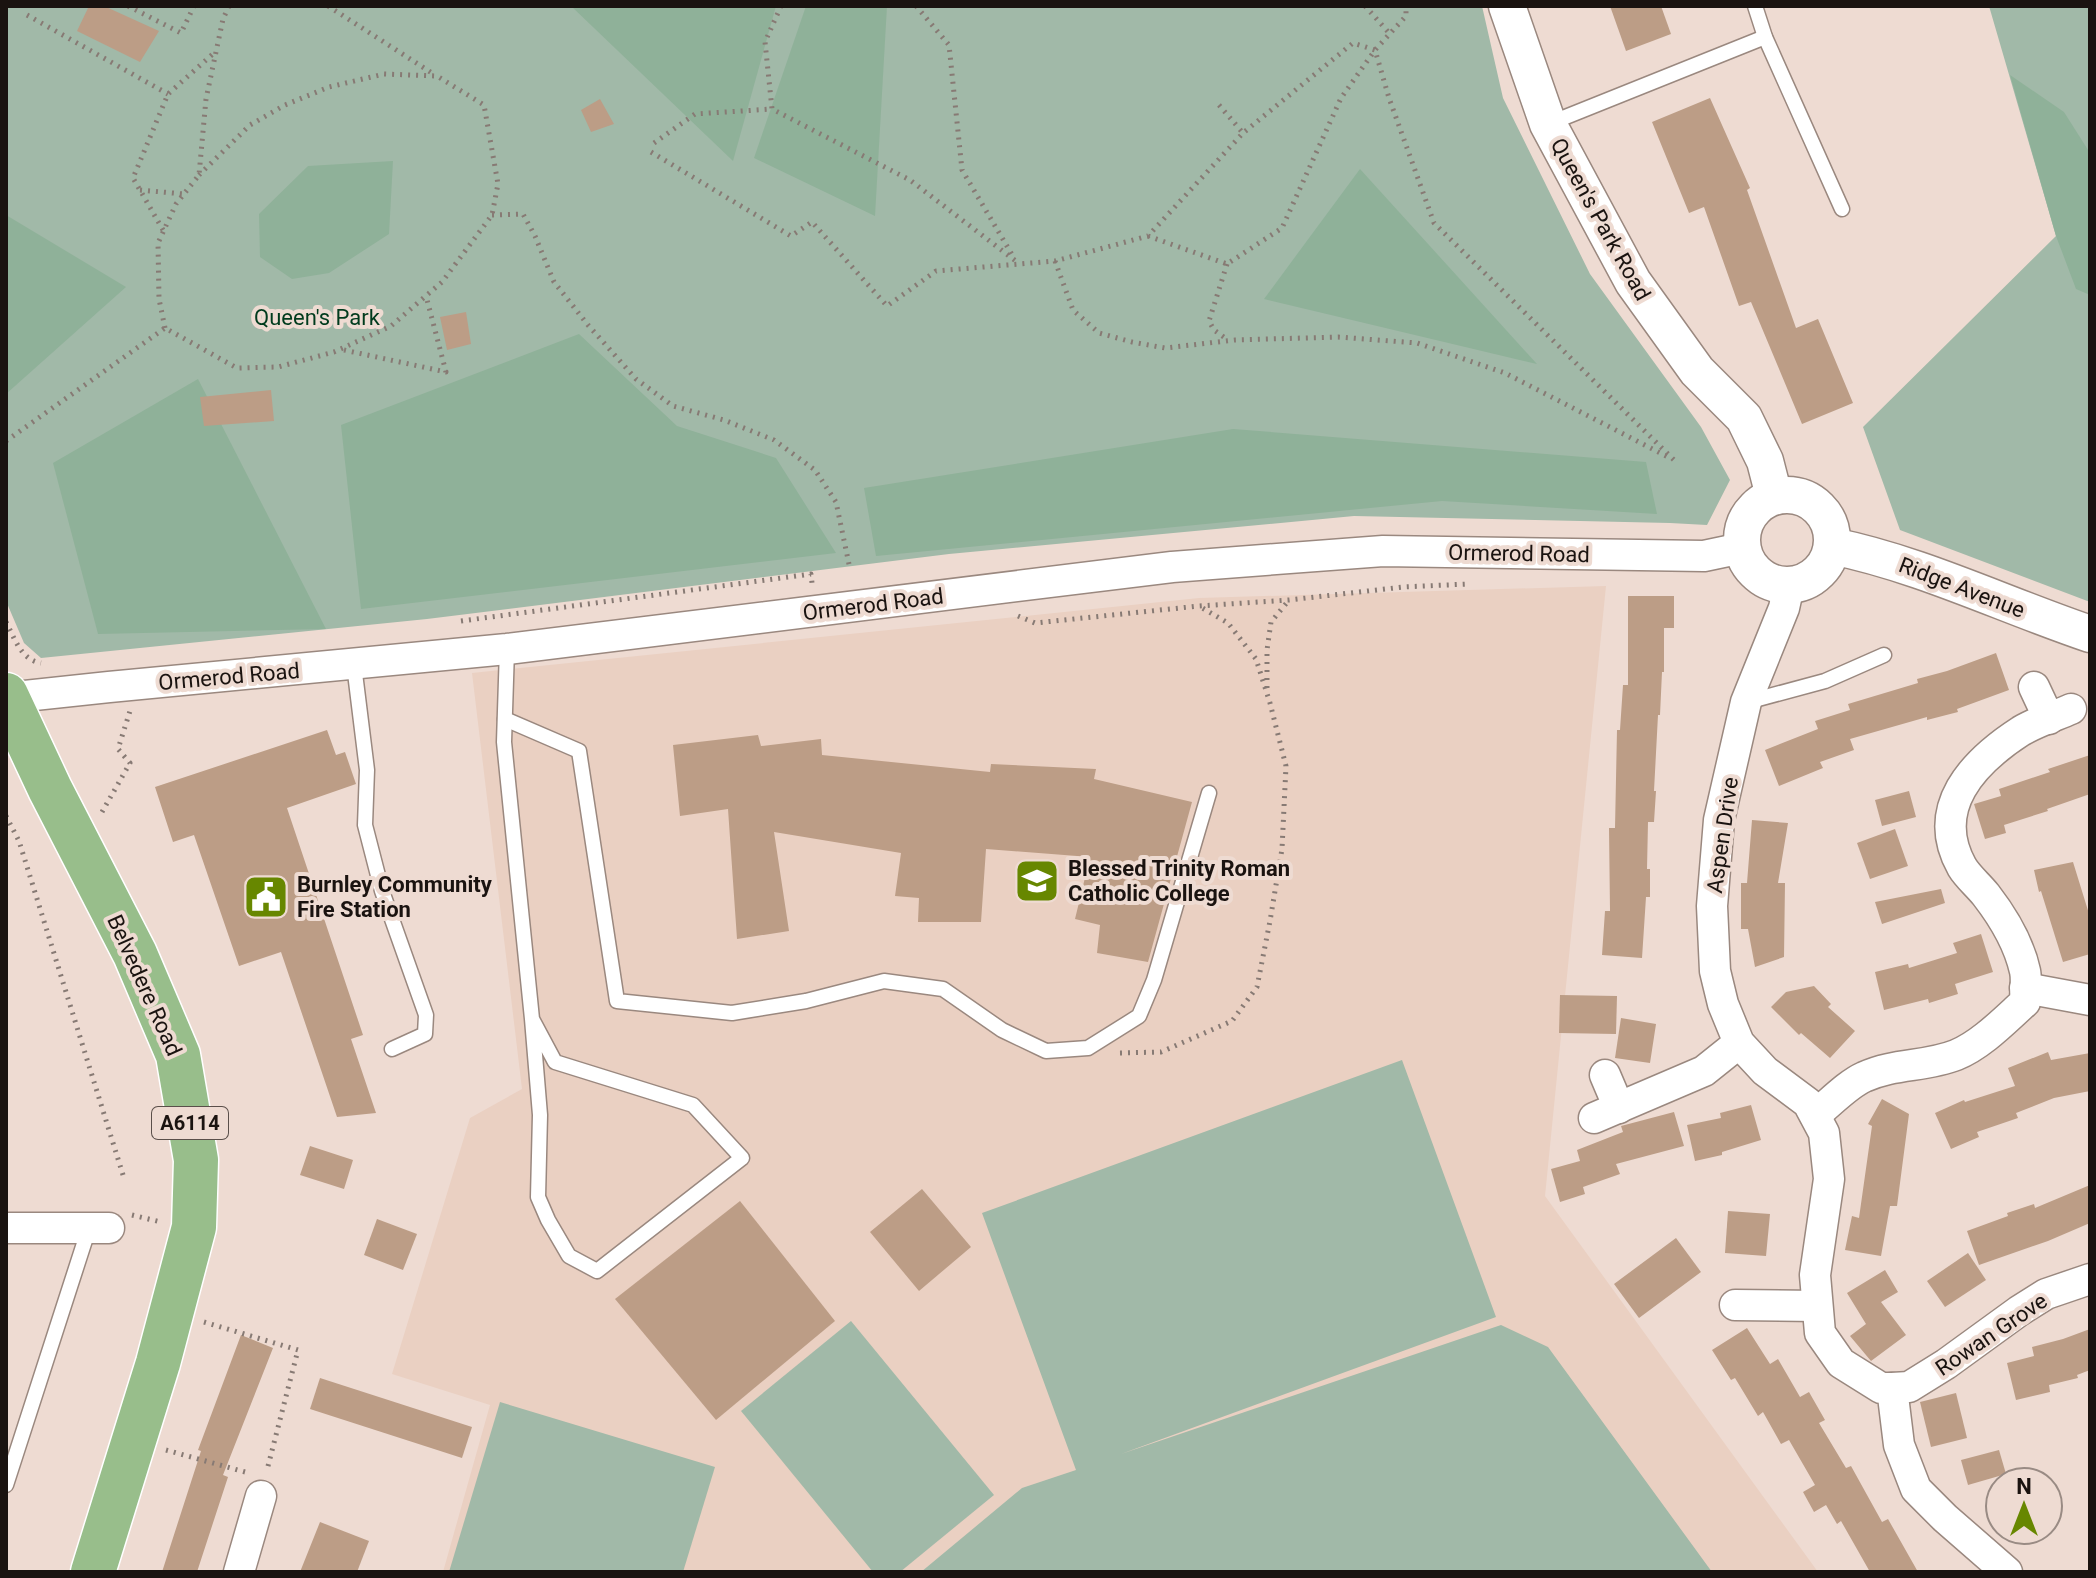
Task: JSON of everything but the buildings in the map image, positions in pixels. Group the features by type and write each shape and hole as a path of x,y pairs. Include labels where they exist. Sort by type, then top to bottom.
{"highway":[{"name":"Belvedere Road","path":"7,697 50,789 135,954 178,1055 196,1160 194,1227 173,1312 93,1572"}],"street":[{"name":"Queen's Park Road","path":"1507,6 1548,124 1633,282 1697,371 1744,418 1765,461 1774,496"},
{"path":"1789,494 1817,505 1832,531 1832,546 1827,561 1804,582 1789,585 1764,579 1754,571 1742,548 1745,522 1762,501 1774,496 1789,494"},
{"name":"Ridge Avenue","path":"1832,546 1901,563 2090,634"},
{"name":"Ormerod Road","path":"7,697 507,649 1172,567 1383,551 1704,556 1742,548"},
{"name":"Aspen Drive","path":"1789,585 1784,608 1746,702 1719,820 1712,906 1715,971 1723,1004 1739,1043 1765,1071 1808,1103 1824,1133 1829,1179 1815,1275 1820,1333 1841,1363 1881,1388 1892,1388"},
{"path":"1815,1115 1862,1078 1898,1066 1958,1055 1994,1031 2025,1002 2026,973 2009,929 1986,895 1963,869 1952,844 1951,810 1960,789 1975,768 2023,730 2060,714 2034,687"},
{"path":"2025,988 2090,1000"},
{"path":"1605,1075 1606,1113 1704,1071 1739,1043"},
{"path":"6,1228 99,1228"},
{"name":"Rowan Grove","path":"1892,1388 1909,1387 2046,1294 2090,1279"},
{"path":"1735,1305 1817,1306"},
{"path":"1892,1388 1899,1445 1916,1489 2007,1572"},
{"path":"239,1572 263,1487"}],"lane":[{"path":"1755,6 1765,37 1842,209"},
{"path":"1548,124 1765,37"},
{"path":"507,649 504,742 540,1115 538,1197 569,1256 597,1271 742,1158 693,1105 555,1062 532,1019"},
{"path":"1746,702 1825,681 1884,655"},
{"path":"354,665 367,770 365,825 382,891 426,1015 425,1034 392,1049"},
{"path":"505,719 579,751 617,1001 732,1013 806,1001 884,981 943,989 1002,1030 1046,1051 1088,1048 1139,1016 1154,980 1209,793"},
{"path":"6,1485 99,1228"}],"path":[{"path":"128,6 181,33 194,6"},
{"path":"199,175 206,99 223,19 229,6"},
{"path":"328,6 484,105 498,184 492,215 442,282 426,296 391,326 334,352 278,367 237,368 165,328 159,299 158,243 163,231 176,204 199,175 250,125 285,105 329,87 384,74 437,76"},
{"path":"772,109 765,42 781,6"},
{"path":"654,143 695,114 772,109 910,180 1017,262 962,170 949,45 916,6"},
{"path":"1365,6 1390,34"},
{"path":"1228,341 1214,330 1209,321 1227,264 1282,228 1341,98 1375,50 1406,16 1406,6"},
{"path":"27,15 168,94"},
{"path":"651,152 791,236 812,222 887,306 936,271 1055,261 1148,236 1243,133 1353,43 1375,50"},
{"path":"1055,261 1073,310 1099,333 1165,348 1228,341 1338,337 1417,343 1505,373 1674,460 1434,223 1375,50"},
{"path":"163,231 133,178 168,94 216,51"},
{"path":"1219,105 1243,133"},
{"path":"139,190 184,194"},
{"path":"492,215 523,214 554,282 636,379 673,406 724,420 774,440 815,470 836,502 850,569"},
{"path":"1148,236 1227,264"},
{"path":"343,349 446,372 426,296"},
{"path":"6,441 165,328"},
{"path":"1267,693 1267,650 1271,622 1289,600"},
{"path":"1088,1048 1104,1053 1161,1052 1232,1021 1257,987 1282,849 1286,766 1256,659 1228,623 1199,606"},
{"path":"81,849 130,763 118,749 139,684"},
{"path":"6,816 19,841 123,1175"},
{"path":"99,1228 114,1210 194,1227"},
{"path":"134,1441 263,1487 298,1350 173,1312"}],"shaded area":[{"name":"Blessed Trinity Roman Catholic College","path":"1606,586 1545,1196 1818,1572 443,1572 490,1405 392,1374 470,1118 522,1089 472,673 1199,598"}],"green space":[{"name":"Queen's Park","path":"6,6 1482,6 1503,98 1590,274 1701,427 1730,480 1707,525 1354,516 949,554 427,619 41,658 24,643 6,601"},
{"path":"571,6 776,6 733,161"},
{"path":"806,6 887,6 875,216 754,158"},
{"path":"1989,6 2090,6 2090,602 1900,530 1863,427 2056,236"},
{"path":"2010,75 2064,112 2090,153 2090,295 2076,289 2056,236"},
{"path":"393,161 389,234 329,273 292,279 260,257 259,214 308,166"},
{"path":"1360,169 1537,364 1264,299"},
{"path":"6,215 126,287 6,394"},
{"path":"579,334 677,426 776,458 836,553 361,609 341,425"},
{"path":"198,379 326,629 98,634 53,463"},
{"path":"1233,429 1646,462 1657,514 1442,501 876,556 864,488"},
{"path":"1402,1060 1496,1317 1121,1454 1501,1325 1548,1347 1712,1572 921,1572 1022,1488 1076,1470 982,1213"},
{"path":"851,1321 994,1495 900,1572 873,1572 741,1411"},
{"path":"500,1402 715,1467 683,1572 449,1572"}],"place":[{"name":"Blessed Trinity Roman Catholic College","path":"1037,881"},
{"name":"Burnley Community Fire Station","path":"266,897"}]}
